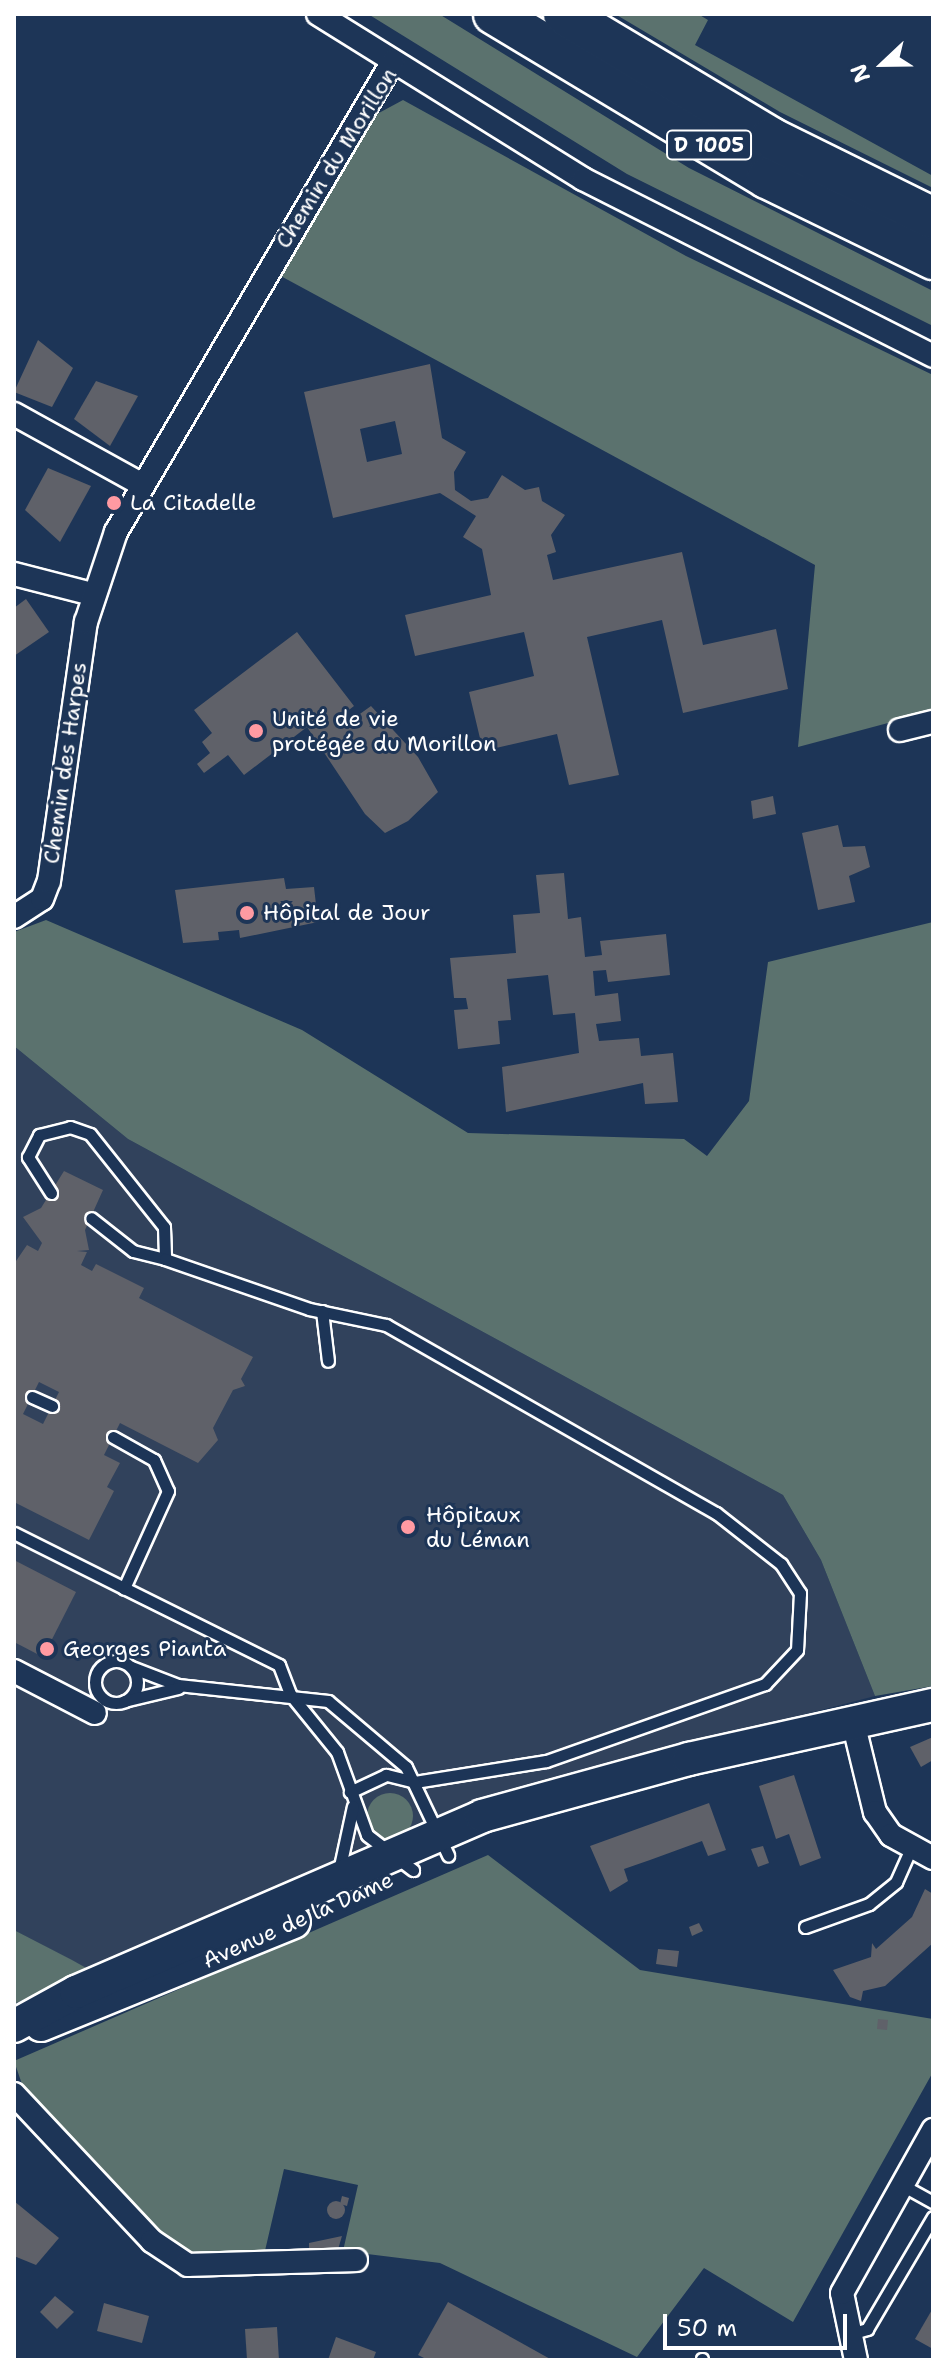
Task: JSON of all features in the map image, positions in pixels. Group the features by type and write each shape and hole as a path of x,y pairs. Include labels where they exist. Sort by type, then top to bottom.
{"highway":[{"name":"D 1005","path":"494,14 728,156 933,259"},
{"name":"D 1005","path":"564,14 771,138 933,218"}],"main road":[{"name":"Avenue de la Dame","path":"14,2033 84,2014 402,1863 576,1792 853,1722 933,1705"},
{"name":"Avenue de la Dame","path":"14,2026 337,1879 402,1863"}],"street":[{"path":"318,14 393,61"},
{"name":"Chemin du Morillon","path":"92,594 141,484 393,61 649,216 933,356"},
{"path":"14,414 141,484"},
{"path":"14,574 92,594"},
{"name":"Chemin des Harpes","path":"14,917 42,899 49,881 69,716 92,594"},
{"path":"900,730 933,722"},
{"path":"14,1671 95,1713"},
{"path":"853,1722 875,1812 911,1849 933,1858"},
{"path":"14,2094 152,2241 188,2265 356,2260"},
{"path":"856,2360 842,2293 933,2130"}],"lane":[{"path":"14,1162 28,1157 39,1135 54,1129 90,1134 164,1227 165,1259"},
{"path":"28,1157 51,1193"},
{"path":"91,1218 133,1251 322,1311 386,1325 704,1505 781,1564 803,1606 797,1650 765,1684 546,1761 415,1782 386,1775 350,1792"},
{"path":"322,1311 328,1361"},
{"path":"32,1397 52,1406"},
{"path":"113,1437 154,1460 168,1491 124,1588"},
{"path":"14,1533 279,1665 290,1694 328,1735 367,1835 402,1863"},
{"path":"186,1686 124,1701 101,1697 95,1676 111,1661 186,1686 269,1698 290,1694 328,1701 415,1782 444,1845"},
{"path":"124,1701 135,1688 131,1667"},
{"path":"337,1879 353,1805"},
{"path":"805,1927 869,1904 896,1882 911,1849"},
{"path":"901,2184 933,2202"},
{"path":"850,2334 874,2320 933,2217"}],"shaded area":[{"name":"Hôpitaux du Léman","path":"14,1046 128,1139 783,1495 821,1560 875,1696 556,1779 90,1970 14,1930"}],"green space":[{"path":"368,14 439,14 689,168 933,291 933,326 627,174"},
{"path":"615,14 698,14 708,20 695,45 933,176 933,188 780,112"},
{"path":"403,100 686,256 933,375 933,711 798,747 815,565 277,274 377,114"},
{"path":"46,920 302,1030 468,1133 684,1139 707,1156 749,1101 768,962 933,922 933,1686 875,1696 821,1560 783,1495 128,1139 14,1046 14,932"},
{"path":"390,1793 406,1800 413,1816 406,1832 390,1839 374,1832 367,1816 374,1800"},
{"path":"488,1855 640,1970 933,2019 933,2072 793,2322 704,2268 637,2357 440,2263 343,2251 358,2185 284,2169 264,2255 209,2258 174,2245 24,2090 14,2061"},
{"path":"14,1930 72,1960 90,1970 14,2004"}],"building":[{"path":"38,340 73,368 52,407 14,392"},
{"path":"430,364 442,438 466,452 454,472 455,490 471,501 488,498 502,475 525,490 539,487 542,501 565,515 551,535 556,552 547,555 553,580 682,552 703,645 776,629 788,689 683,713 662,620 587,637 619,775 569,785 557,734 483,751 469,692 534,676 524,632 415,656 405,615 491,595 482,549 463,537 476,516 440,493 333,518 304,392","holes":["395,421 402,454 367,462 360,429"]},
{"path":"96,381 138,396 110,446 74,419"},
{"path":"48,468 91,486 60,542 25,510"},
{"path":"26,599 49,632 14,656 14,608"},
{"name":"Unité de vie protégée du Morillon","path":"297,632 354,706 345,713 350,721 371,706 418,757 438,792 408,821 385,833 365,814 307,727 244,775 228,755 204,773 197,764 210,753 202,742 212,733 194,710"},
{"path":"773,796 776,814 753,819 751,801"},
{"path":"838,825 843,847 865,846 870,867 849,876 855,902 818,910 802,833"},
{"path":"564,873 568,919 581,917 585,957 602,955 600,941 666,934 670,975 608,982 606,970 593,971 595,996 618,993 621,1021 596,1024 599,1041 639,1038 641,1056 673,1053 678,1102 645,1104 643,1083 506,1112 502,1067 579,1053 575,1013 553,1015 548,975 507,979 511,1020 498,1021 500,1044 458,1049 454,1010 468,1009 466,998 454,998 450,958 516,953 513,915 540,913 536,875"},
{"name":"Hôpital de Jour","path":"284,878 286,889 314,887 318,922 240,938 239,930 218,932 219,940 183,943 175,890"},
{"path":"64,1171 103,1190 85,1230 89,1250 77,1251 87,1252 81,1265 92,1271 96,1264 144,1288 139,1298 253,1357 241,1379 245,1386 233,1390 213,1428 218,1440 198,1463 120,1423 104,1455 120,1463 107,1487 114,1491 89,1540 14,1502 14,1264 27,1245 38,1251 42,1243 23,1217 41,1208","holes":["39,1382 59,1392 43,1424 23,1414"]},
{"path":"14,1560 76,1592 43,1657 14,1642"},
{"path":"933,1737 933,1760 921,1767 910,1747"},
{"path":"794,1775 821,1858 800,1866 789,1834 776,1839 759,1786"},
{"path":"709,1803 726,1850 708,1856 702,1841 624,1869 628,1881 610,1892 590,1846"},
{"path":"763,1846 769,1863 758,1867 751,1849"},
{"path":"925,1889 933,1894 933,1943 885,1986 863,1991 861,2001 850,1997 833,1970 871,1957 872,1943 876,1949 912,1917"},
{"path":"699,1923 703,1931 692,1936 689,1927"},
{"path":"658,1949 679,1951 677,1967 656,1964"},
{"path":"878,2019 888,2020 887,2030 877,2029"},
{"path":"342,2196 349,2198 347,2206 340,2204"},
{"path":"14,2201 59,2238 36,2265 14,2256"},
{"path":"336,2201 345,2210 336,2219 327,2210"},
{"path":"342,2236 336,2256 309,2252 309,2243"},
{"path":"55,2296 74,2312 57,2329 40,2312"},
{"path":"448,2302 552,2360 428,2360 418,2355"},
{"path":"104,2303 149,2316 142,2343 97,2331"},
{"path":"933,2308 933,2349 915,2339"},
{"path":"277,2327 279,2360 247,2360 245,2329"},
{"path":"336,2337 376,2352 373,2360 328,2360"}],"place":[{"name":"La Citadelle","path":"114,503"},
{"name":"Unité de vie protégée du Morillon","path":"256,731"},
{"name":"Hôpital de Jour","path":"247,913"},
{"name":"Hôpitaux du Léman","path":"408,1527"},
{"name":"Georges Pianta","path":"47,1649"}]}
